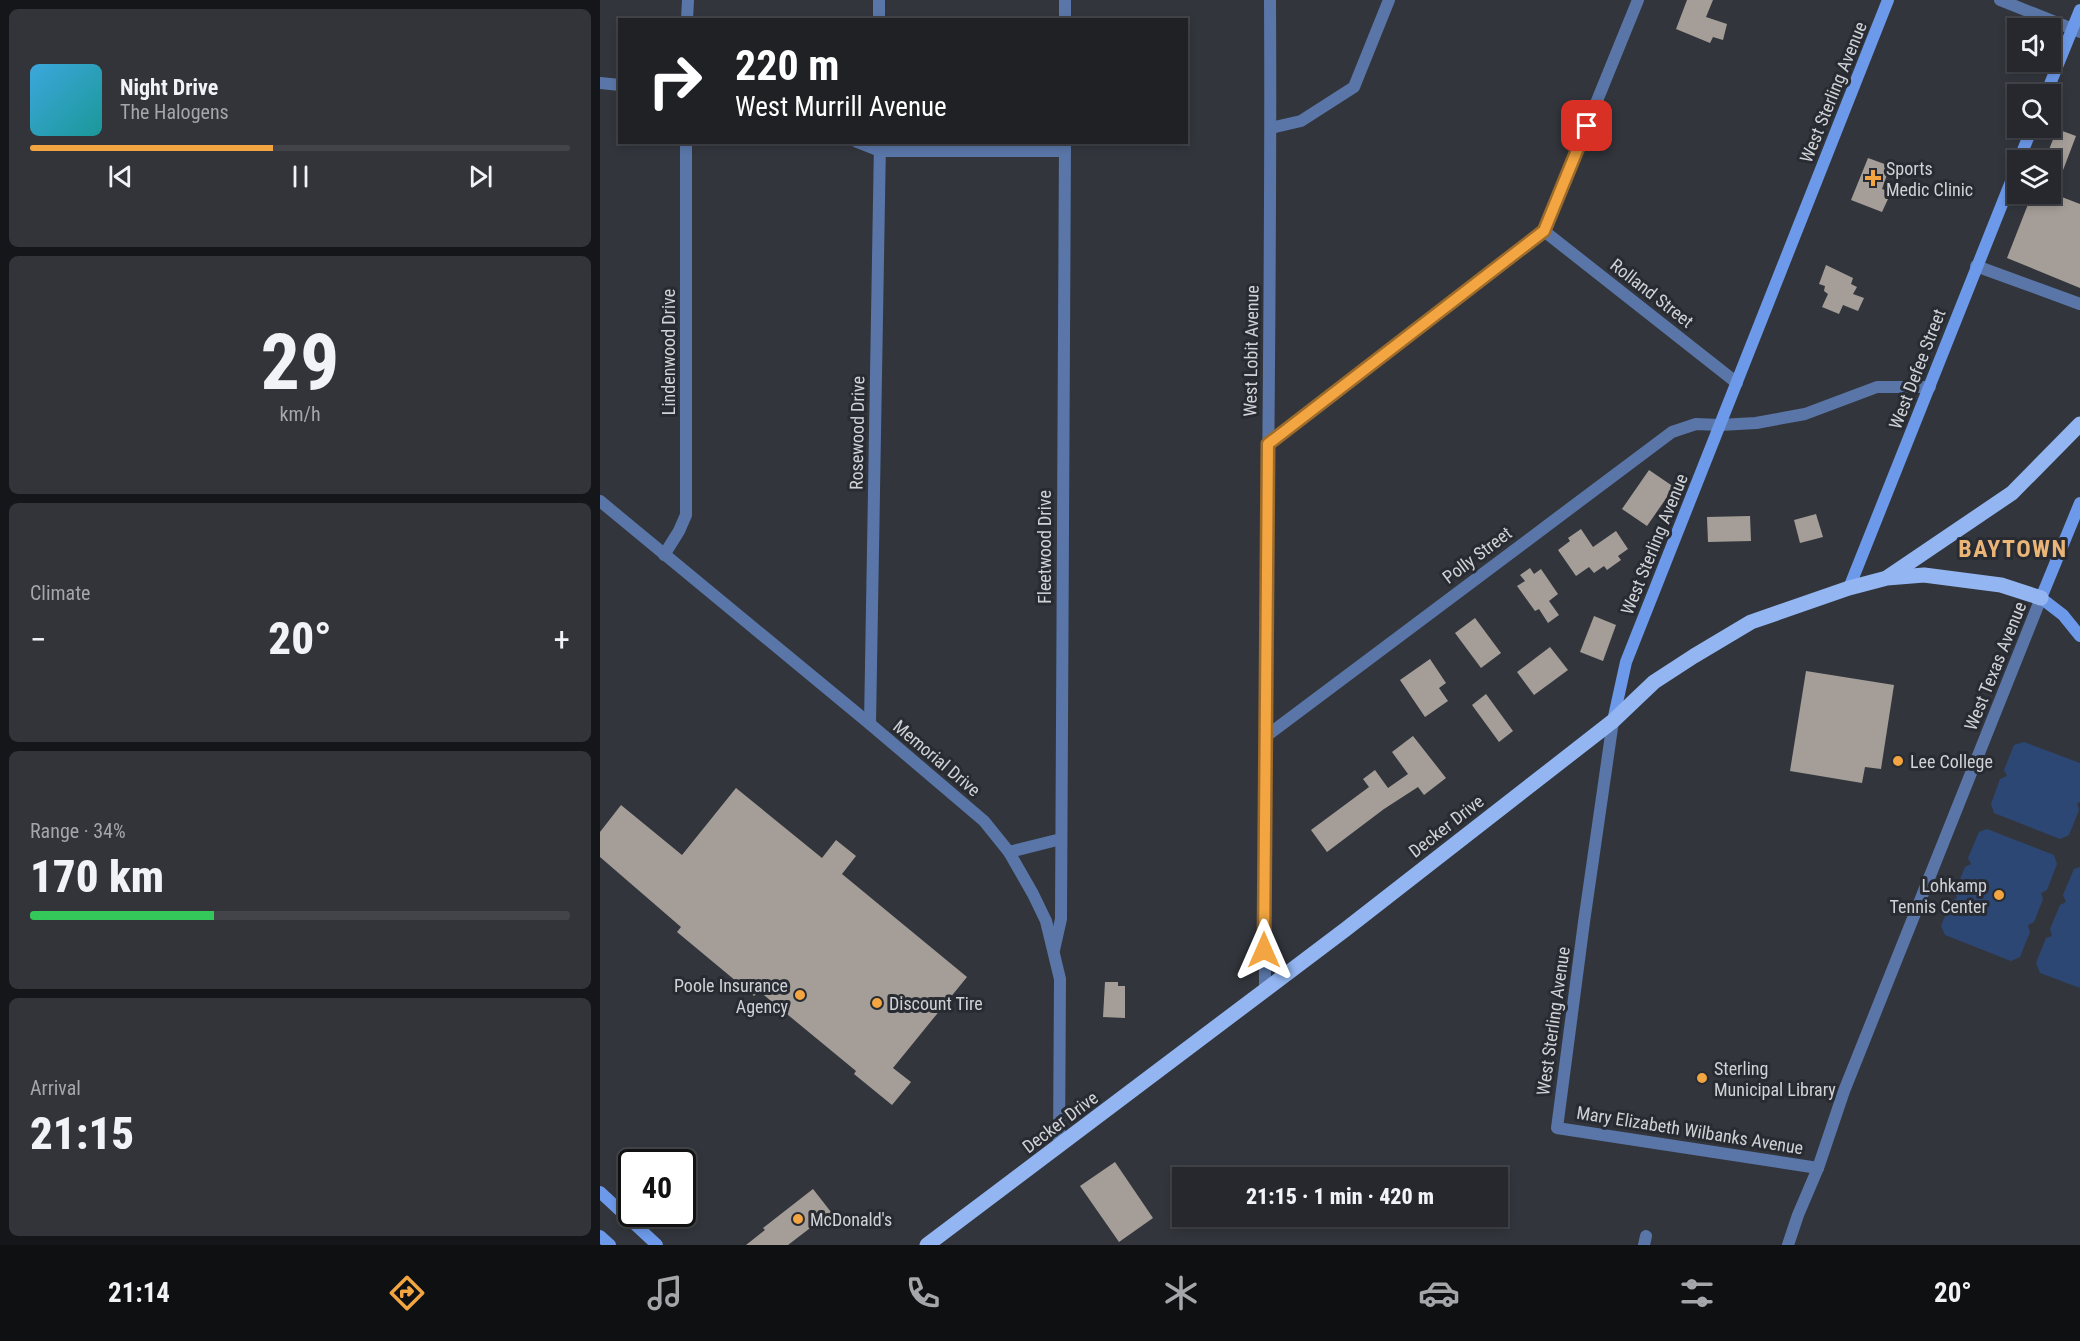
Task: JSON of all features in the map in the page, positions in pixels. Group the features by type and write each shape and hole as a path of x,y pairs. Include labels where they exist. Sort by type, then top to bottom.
{"main road":[{"name":"West Sterling Avenue","path":"1613,721 1626,662 1888,0"},
{"path":"2051,84 2076,30 2080,10"},
{"name":"West Defee Street","path":"1849,588 2007,189"},
{"path":"1887,578 2012,493 2080,424"},
{"name":"West Texas Avenue","path":"2041,598 2080,503"},
{"name":"Decker Drive","path":"927,1245 1264,991 1613,721 1654,682 1751,622 1849,588 1887,578 1924,575 1979,582 2001,585 2041,598"},
{"path":"2041,598 2063,615 2080,636"},
{"path":"600,1192 657,1245"},
{"path":"600,1236 610,1245"}],"street":[{"path":"687,18 688,0"},
{"path":"879,0 879,18"},
{"path":"1065,0 1065,18"},
{"name":"West Lobit Avenue","path":"1264,991 1270,0"},
{"path":"1271,128 1301,121 1354,87 1389,0"},
{"path":"1268,444 1544,231 1638,0"},
{"path":"2000,0 2076,30"},
{"path":"600,83 618,85"},
{"name":"Lindenwood Drive","path":"664,555 686,515 686,144"},
{"path":"880,147 1065,147"},
{"name":"Rosewood Drive","path":"870,724 880,147"},
{"name":"Fleetwood Drive","path":"1054,950 1061,919 1065,147"},
{"name":"Rolland Street","path":"1544,231 1737,383"},
{"path":"1976,266 2080,304"},
{"name":"Polly Street","path":"1265,737 1672,432 1696,424 1756,423 1805,414 1877,387 1930,387"},
{"name":"Memorial Drive","path":"600,501 984,821 1009,852 1042,912 1054,950 1060,980 1059,1147"},
{"name":"West Texas Avenue","path":"1788,1245 1844,1092 2041,598"},
{"name":"West Sterling Avenue","path":"1557,1128 1613,721"},
{"path":"1009,852 1061,839"},
{"name":"Mary Elizabeth Wilbanks Avenue","path":"1557,1128 1818,1168"}],"shaded area":[{"path":"2024,742 2080,763 2080,802 2077,803 2079,810 2069,835 2060,839 1994,813 1991,804 2000,779 2007,776 2004,770 2014,745"},
{"name":"Lohkamp Tennis Center","path":"1987,829 2054,855 2057,864 2047,890 2041,893 2043,899 2034,922 2028,925 2030,932 2020,957 2011,961 1945,935 1941,926 1951,901 1957,898 1955,892 1965,867 1971,864 1968,858 1979,832"},
{"path":"2080,867 2080,988 2040,973 2036,963 2046,938 2052,936 2050,929 2060,905 2066,902 2063,895 2074,869"}],"building":[{"path":"1687,0 1713,0 1706,17 1727,24 1723,40 1713,37 1710,43 1676,29"},
{"path":"2061,130 2076,136 2061,176 2061,150 2049,150 2054,138 2061,138"},
{"name":"Sports Medic Clinic","path":"1868,158 1890,166 1882,189 1888,191 1885,198 1888,199 1882,212 1851,200"},
{"path":"2061,197 2080,204 2080,288 2007,258 2028,204 2061,204"},
{"path":"1826,265 1853,278 1851,284 1857,287 1853,294 1864,298 1858,311 1843,305 1839,314 1822,307 1828,294 1824,291 1825,286 1819,284"},
{"path":"1649,470 1674,487 1647,526 1622,509"},
{"path":"1816,514 1823,537 1800,543 1794,520"},
{"path":"1750,516 1751,541 1708,542 1707,517"},
{"path":"1581,529 1593,547 1616,531 1628,549 1618,556 1621,560 1607,570 1604,566 1594,573 1589,567 1576,576 1558,550 1570,541 1568,538"},
{"path":"1530,568 1534,574 1541,569 1558,594 1549,601 1559,615 1548,623 1539,609 1535,611 1517,586 1525,581 1520,575"},
{"path":"1594,616 1616,625 1603,661 1580,652"},
{"path":"1475,618 1501,653 1481,668 1455,633"},
{"path":"1550,647 1568,670 1534,695 1517,672"},
{"path":"1430,659 1446,683 1439,688 1448,701 1425,717 1400,680"},
{"path":"1806,671 1894,685 1881,769 1865,767 1862,783 1790,771"},
{"path":"1486,694 1513,731 1499,742 1472,705"},
{"path":"1413,736 1446,778 1424,795 1418,787 1384,809 1327,852 1311,830 1369,787 1363,779 1375,770 1388,788 1408,774 1392,752"},
{"path":"736,788 822,858 836,840 856,856 842,874 967,977 893,1068 911,1082 892,1105 854,1074 856,1071 759,991 754,996 677,932 681,927 600,857 600,832 621,805 682,855"},
{"path":"1105,982 1118,982 1118,986 1125,986 1125,1018 1103,1017"},
{"path":"1115,1162 1153,1218 1119,1242 1080,1186"},
{"name":"McDonald's","path":"813,1189 831,1212 788,1245 746,1245 765,1230 763,1228"}],"place":[{"name":"Sports Medic Clinic","path":"1873,178"},
{"name":"Lee College","path":"1898,761"},
{"name":"Lohkamp Tennis Center","path":"1999,895"},
{"name":"Poole Insurance Agency","path":"800,995"},
{"name":"Discount Tire","path":"877,1003"},
{"name":"Sterling Municipal Library","path":"1702,1078"},
{"name":"McDonald's","path":"798,1219"}],"district":[{"name":"BAYTOWN","path":"2013,549"}],"route":[{"path":"1264,950 1268,444 1544,231 1587,126"}]}
